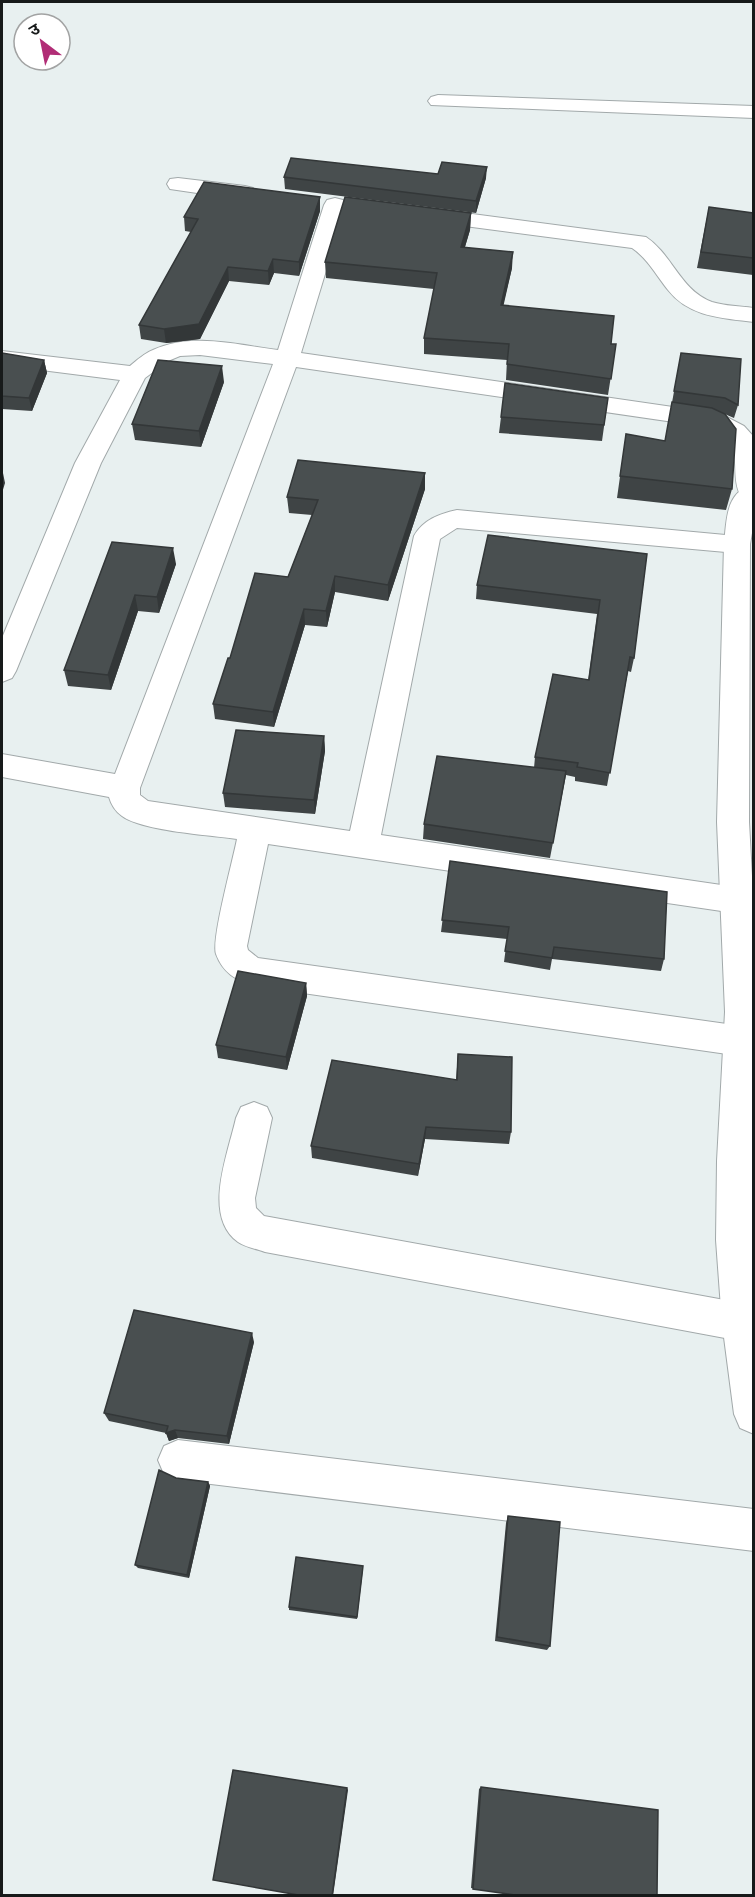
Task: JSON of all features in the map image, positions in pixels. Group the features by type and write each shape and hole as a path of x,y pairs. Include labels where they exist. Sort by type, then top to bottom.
{"street":[{"path":"438,101 753,112"},
{"path":"178,184 267,196"},
{"path":"358,207 323,203 286,358 125,788 124,800 144,813 735,900"},
{"path":"406,213 638,242 648,247 656,255 692,301 715,309 753,315"},
{"path":"2,671 88,463 135,374 159,356 177,349 200,348 286,358 712,420 728,424 739,432 745,443 753,494 743,502 737,544 746,608 745,714 733,822 742,1012 735,1161 735,1240 741,1322 753,1414"},
{"path":"2,358 135,374"},
{"path":"363,845 427,536 435,527 447,520 457,519 737,544"},
{"path":"2,766 125,788"},
{"path":"255,829 231,946 231,953 242,967 254,972 741,1041"},
{"path":"254,1118 237,1198 238,1215 252,1230 741,1322"},
{"path":"178,1460 753,1530"}],"building":[{"path":"291,158 438,174 442,162 487,167 476,201 284,177"},
{"path":"204,182 320,197 299,262 273,259 268,271 228,267 199,324 164,329 139,325 198,219 184,217"},
{"path":"345,197 471,213 461,247 513,252 501,305 614,316 611,344 616,344 611,379 507,364 509,344 424,338 437,273 325,262"},
{"path":"709,207 753,213 753,258 701,252"},
{"path":"2,353 44,360 29,398 2,396"},
{"path":"681,353 741,359 738,405 725,398 674,391"},
{"path":"158,360 222,366 199,431 132,424"},
{"path":"505,383 608,398 604,425 501,417"},
{"path":"672,402 712,408 725,414 736,429 732,489 620,476 626,434 665,441"},
{"path":"298,460 425,473 388,585 335,576 326,611 304,609 273,712 213,704 228,658 230,658 255,573 288,577 318,500 287,497"},
{"path":"488,535 647,554 634,658 630,657 610,773 577,767 578,763 535,757 553,674 589,680 600,600 477,585"},
{"path":"112,542 173,548 157,597 135,595 108,675 64,670"},
{"path":"236,730 324,736 314,800 223,793"},
{"path":"437,756 566,771 553,843 424,824"},
{"path":"450,861 667,892 664,959 554,947 552,958 505,951 509,927 442,920"},
{"path":"238,971 306,983 286,1057 216,1045"},
{"path":"458,1054 512,1057 511,1132 426,1127 419,1164 311,1146 332,1060 457,1080"},
{"path":"134,1310 252,1333 227,1436 175,1430 166,1433 168,1426 104,1413"},
{"path":"159,1470 176,1478 208,1482 187,1575 135,1565"},
{"path":"508,1516 560,1522 550,1646 497,1637"},
{"path":"296,1557 363,1566 357,1617 289,1607"},
{"path":"233,1770 347,1788 332,1896 304,1896 213,1880"},
{"path":"481,1787 658,1810 657,1896 522,1896 473,1889"}]}
